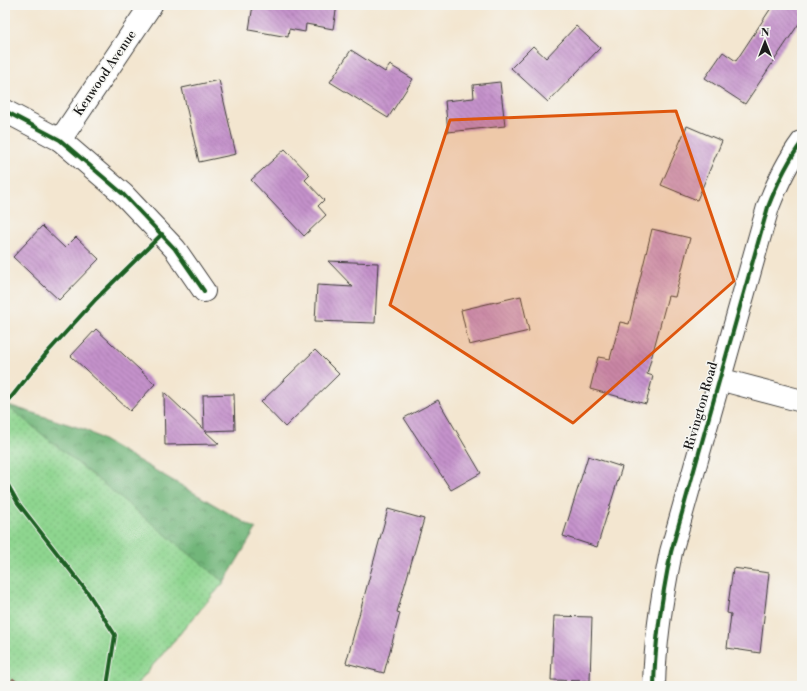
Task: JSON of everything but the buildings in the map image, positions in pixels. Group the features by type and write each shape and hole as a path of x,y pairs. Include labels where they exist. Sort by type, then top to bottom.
{"street":[{"name":"Kenwood Avenue","path":"60,140 151,5"},
{"path":"5,111 60,140 123,194 175,249 204,290"},
{"name":"Rivington Road","path":"654,686 655,652 660,604 671,552 768,207 779,180 802,142"},
{"path":"719,379 802,402"}],"highlighted area":[{"path":"676,111 734,281 573,423 390,305 450,120"}],"green space":[{"path":"5,404 86,430 256,529 224,582 135,686 5,686"},
{"path":"5,404 224,582 135,686 5,686"}],"marked path":[{"path":"5,673 21,686"}],"cycle path":[{"path":"5,111 60,140 123,194 175,249 204,291"},
{"path":"654,686 660,618 671,552 768,207 783,173 802,142"},
{"path":"5,405 46,354 96,299 162,234"},
{"path":"5,480 18,503 88,593 115,635 107,686"}]}
